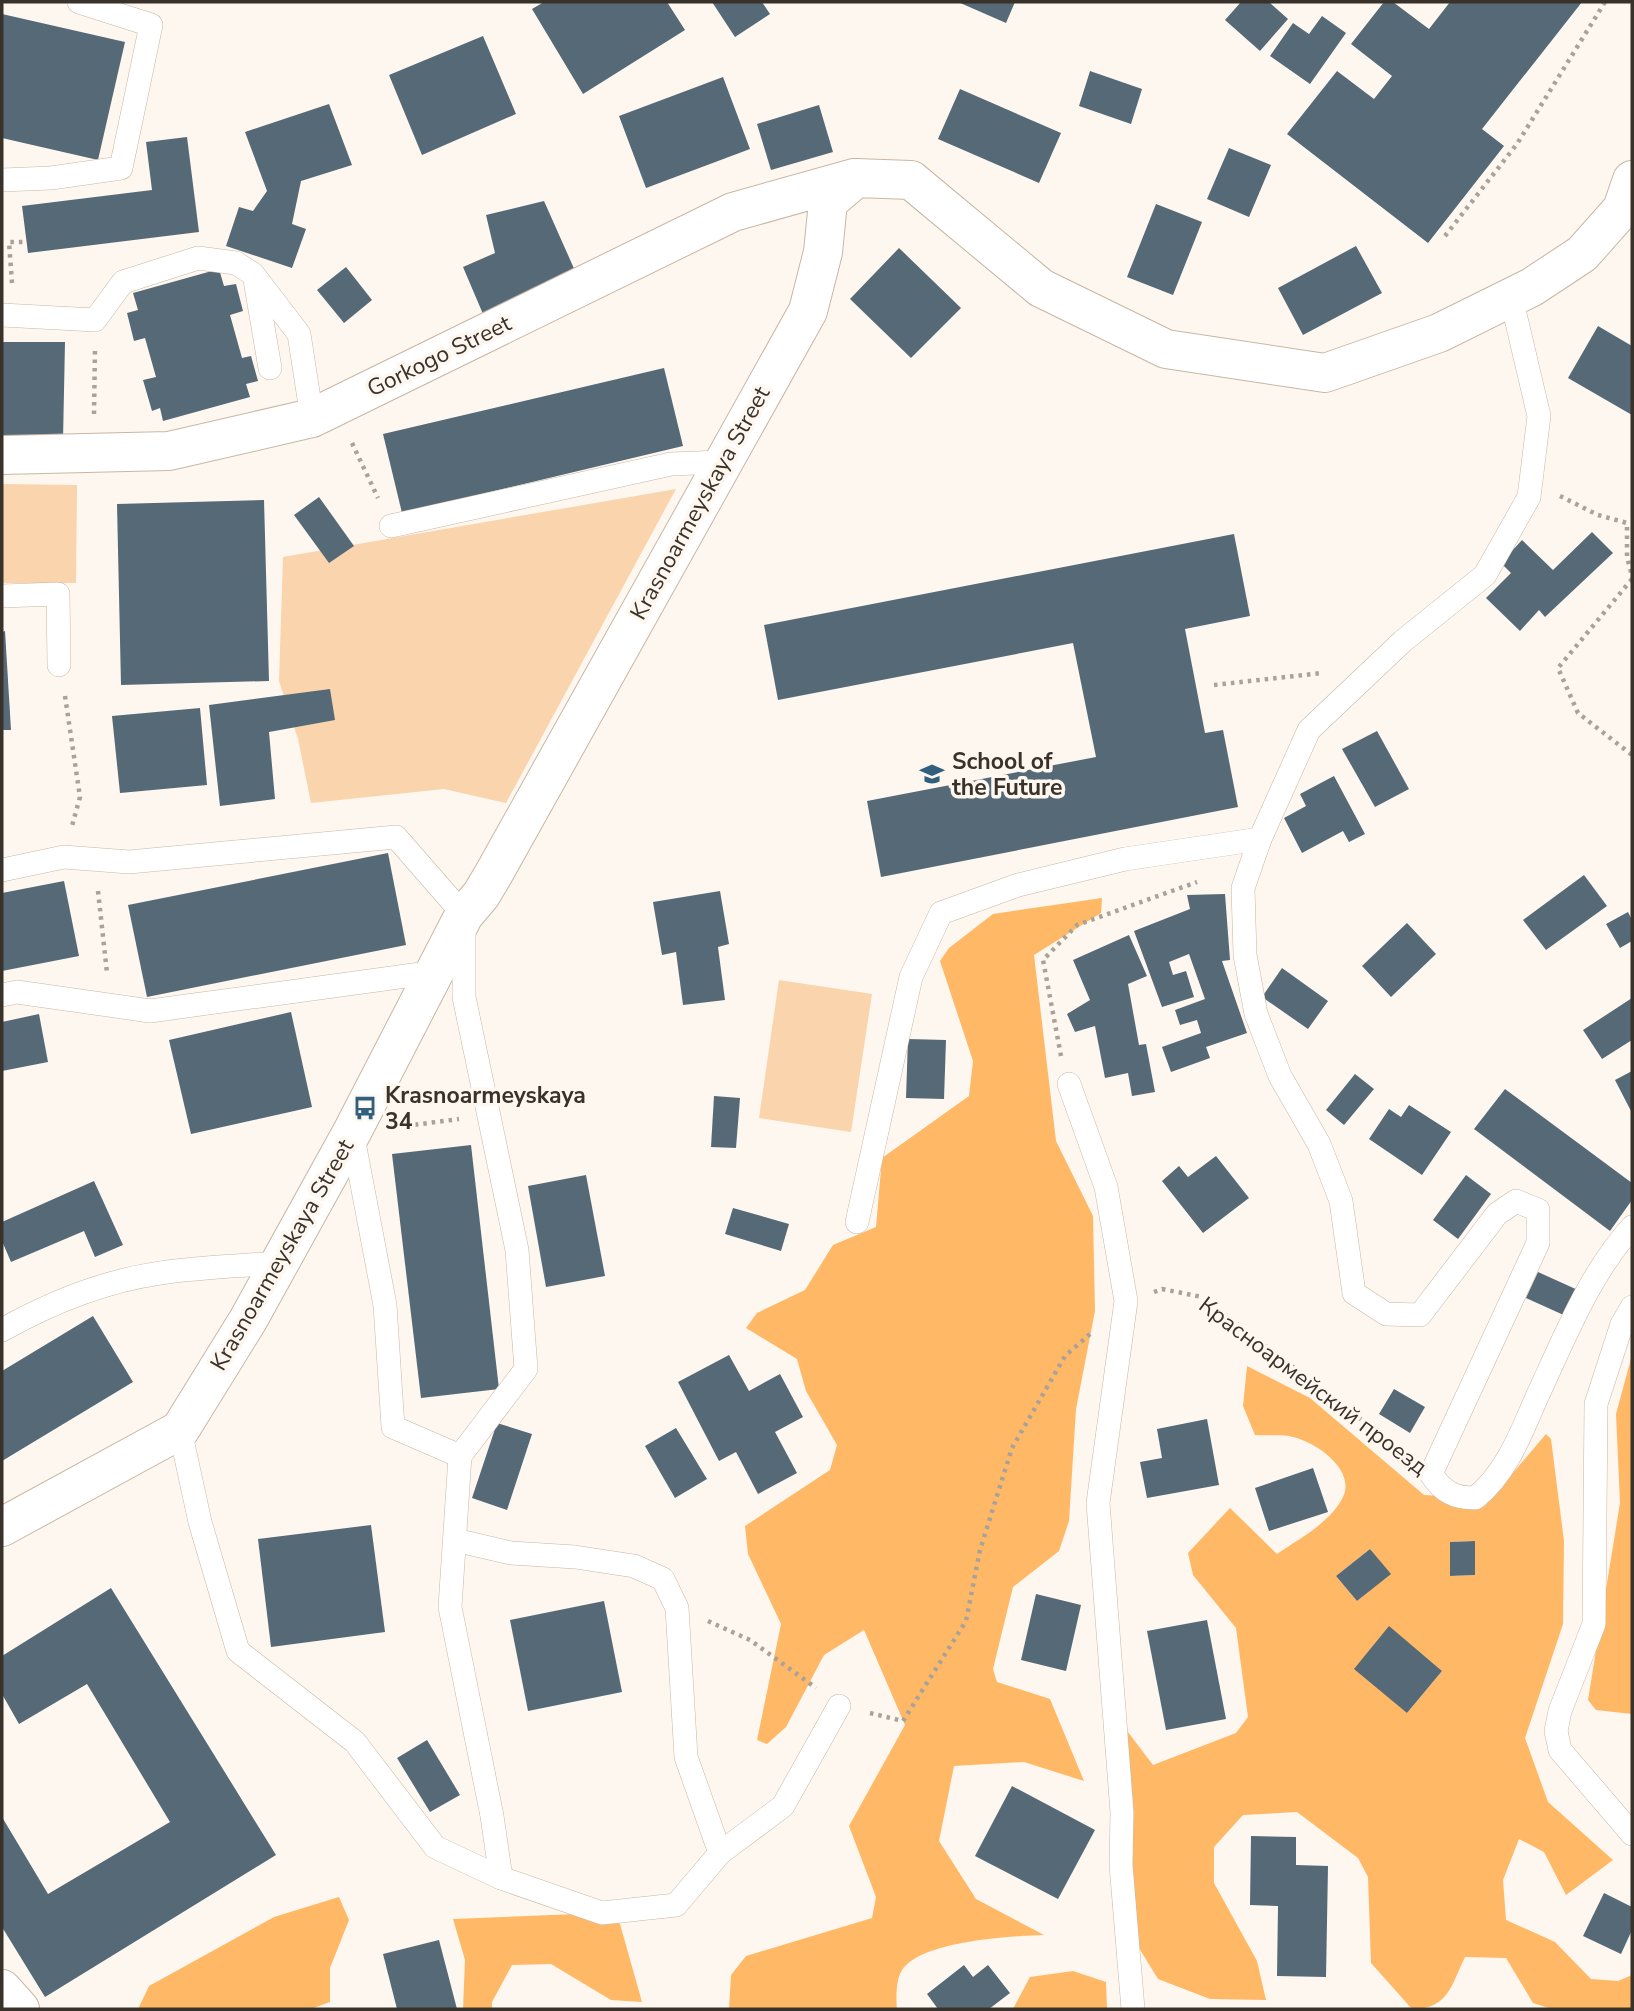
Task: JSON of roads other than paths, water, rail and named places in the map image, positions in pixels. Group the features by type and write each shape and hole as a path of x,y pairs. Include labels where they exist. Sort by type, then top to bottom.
{"street":[{"path":"856,178 911,180 1041,288 1167,349 1325,373 1439,333 1532,287 1582,254 1622,209 1632,180"},
{"name":"Gorkogo Street","path":"2,454 169,451 330,425 733,212 856,178"},
{"name":"Krasnoarmeyskaya Street","path":"180,1430 279,1263 352,1132 464,915 493,875 808,312 823,252 828,202 856,178"},
{"path":"2,1527 180,1430"},
{"path":"2,1989 20,2009"}],"lane":[{"path":"2,180 51,178 121,168 150,25 79,2"},
{"path":"7,315 95,320 123,282 198,258 236,263 254,274 299,334 330,425"},
{"path":"254,274 271,368"},
{"path":"857,1222 911,977 941,913 1018,885 1125,859 1260,839 1308,730 1375,667 1485,575 1528,497 1539,416 1511,297"},
{"path":"391,526 671,464 722,463"},
{"path":"2,596 58,594 60,665"},
{"path":"2,870 64,857 129,862 396,837 464,915 464,997 517,1250 526,1368 460,1456 450,1607 492,1816 501,1878"},
{"name":"Красноармейский проезд","path":"1260,839 1243,888 1245,955 1256,1014 1280,1076 1319,1144 1341,1201 1354,1293 1387,1314 1420,1315 1497,1214 1516,1201 1538,1210 1538,1243 1431,1474 1441,1489 1458,1498 1475,1499 1490,1487 1521,1434 1560,1348 1613,1248 1632,1227"},
{"path":"2,995 18,992 150,1011 435,972"},
{"path":"1069,1084 1106,1187 1126,1301 1098,1503 1122,1812 1121,1865 1133,2009"},
{"path":"352,1132 385,1305 393,1427 460,1456"},
{"path":"2,1330 33,1312 97,1288 159,1273 279,1263"},
{"path":"1632,1307 1622,1324 1596,1404 1594,1624 1560,1711 1556,1731 1560,1750 1632,1834"},
{"path":"180,1430 200,1522 238,1651 355,1742 435,1847 501,1878 602,1913 676,1905 720,1853 783,1806 839,1706"},
{"path":"455,1540 511,1553 575,1556 634,1566 663,1579 677,1608 686,1757 720,1853"}],"place":[{"name":"School of the Future","path":"932,774"},
{"name":"Krasnoarmeyskaya 34","path":"365,1108"}]}
